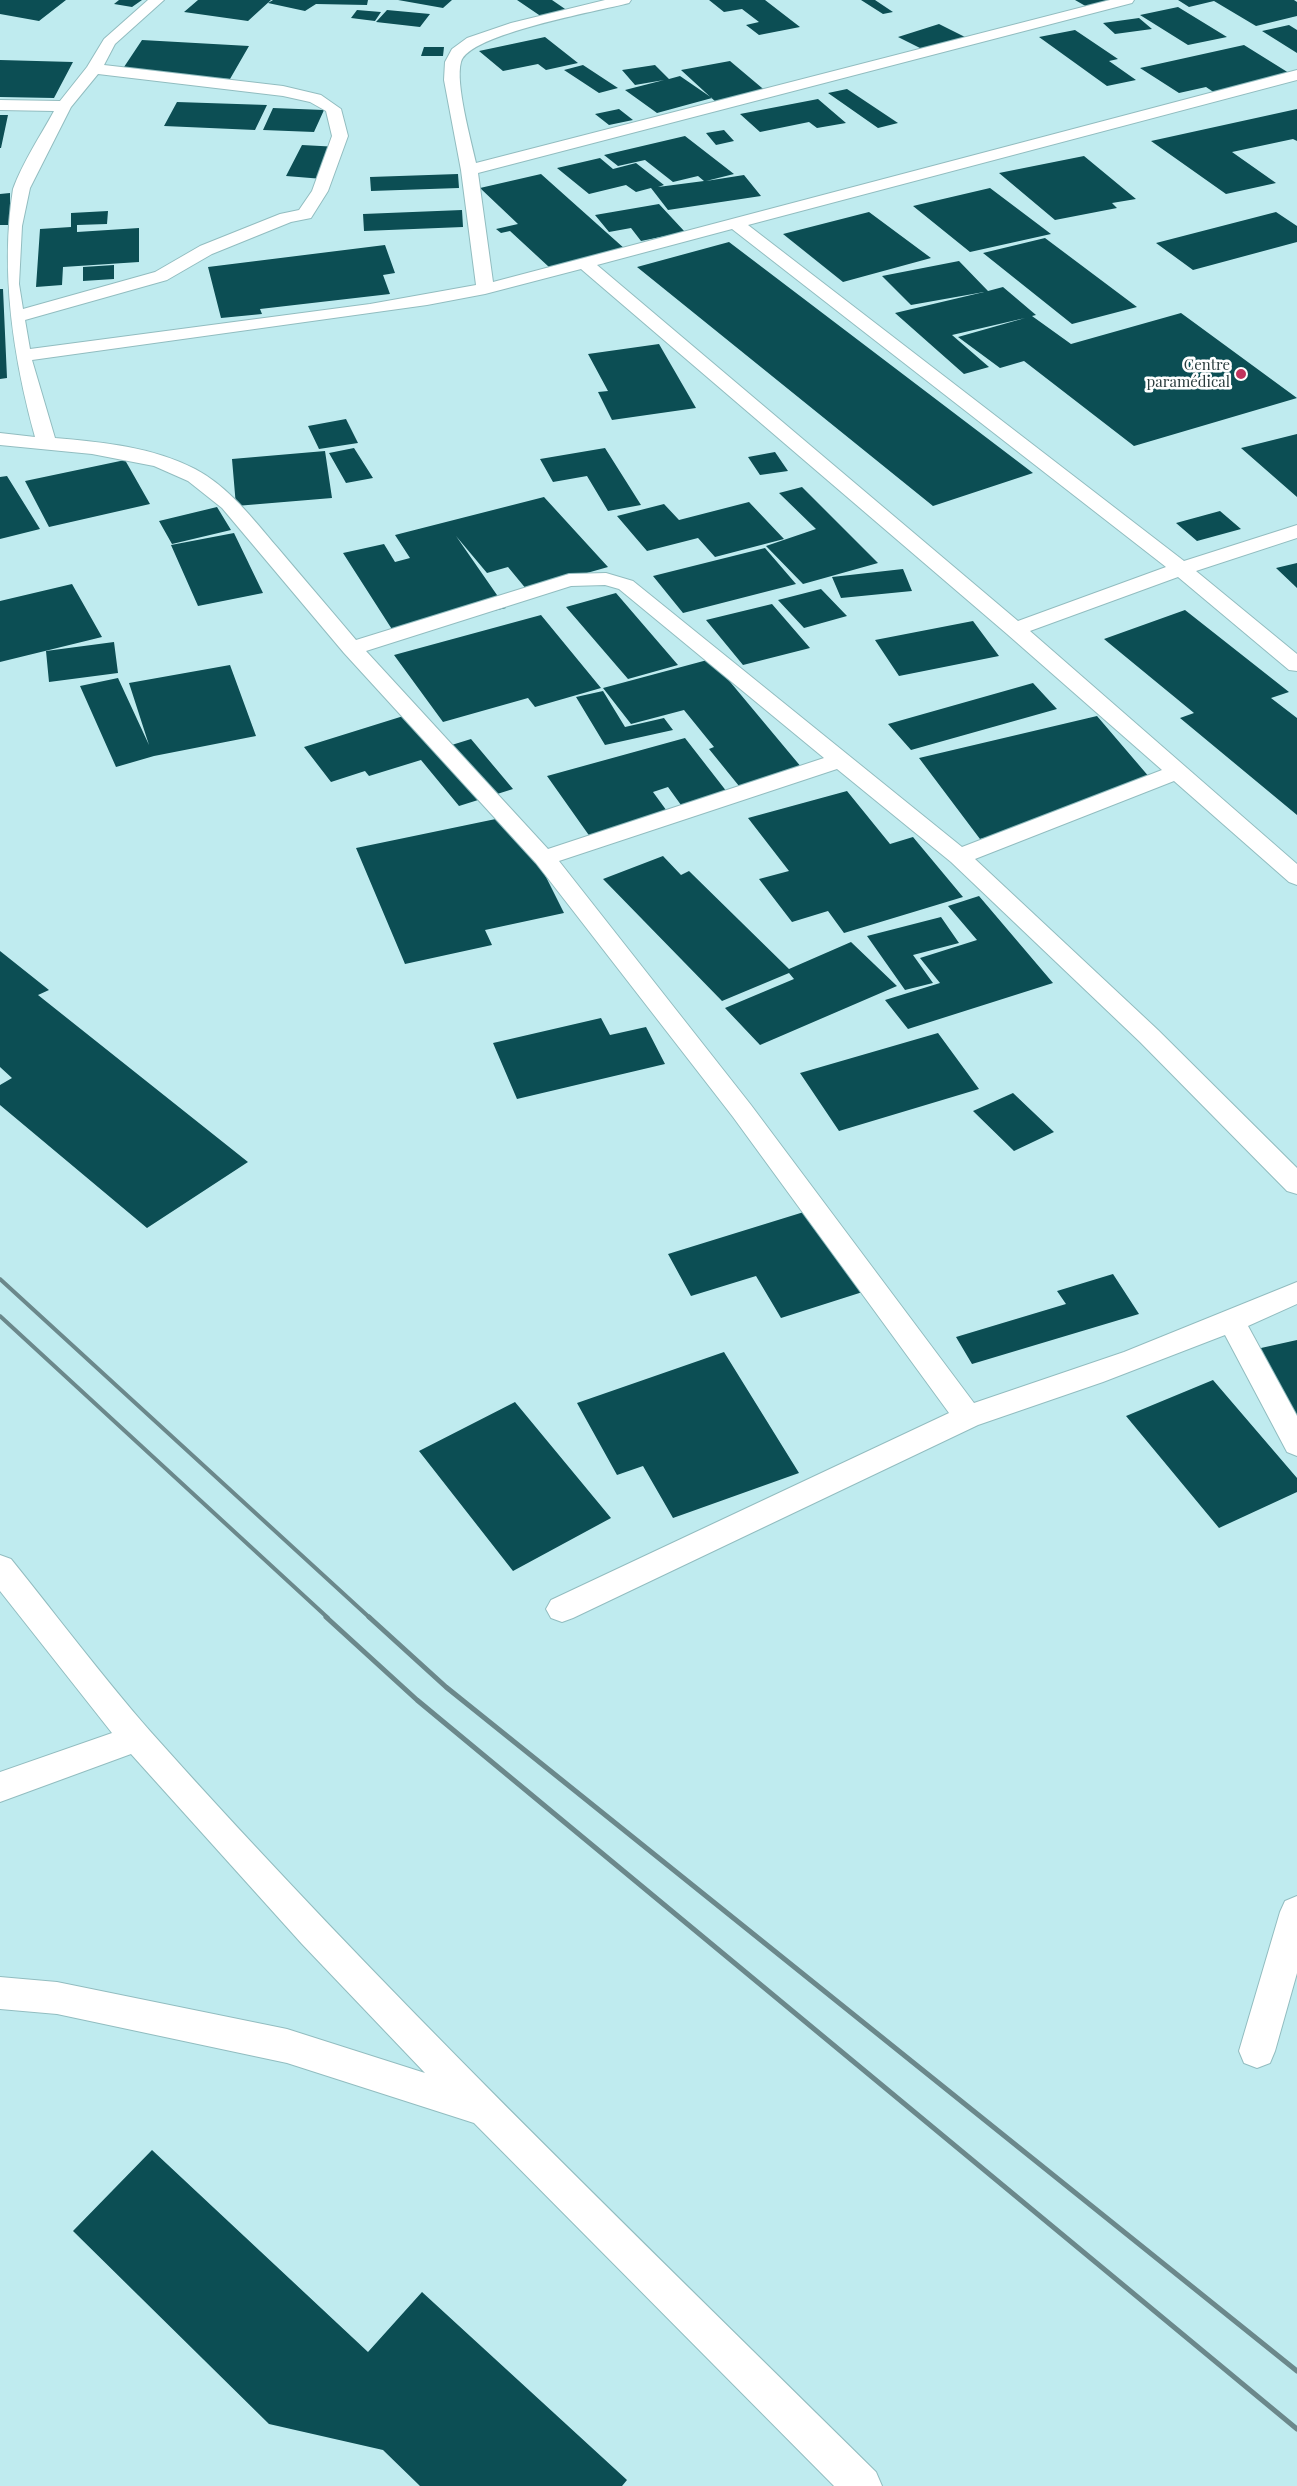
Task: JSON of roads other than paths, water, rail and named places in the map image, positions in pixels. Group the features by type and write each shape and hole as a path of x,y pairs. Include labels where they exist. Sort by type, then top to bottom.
{"street":[{"path":"47,444 22,356 10,284 13,226 22,188 64,106 94,68 109,42 157,0"},
{"path":"484,289 469,170 452,80 453,62 460,49 472,41 516,26 624,0"},
{"path":"469,170 1128,0"},
{"path":"15,318 161,276 206,250 286,218 305,214 320,191 340,136 333,109 314,98 283,91 94,68"},
{"path":"22,356 231,330 437,299 484,289 586,264 1297,75"},
{"path":"0,105 64,106"},
{"path":"735,224 1181,569 1297,665"},
{"path":"586,264 1015,629 1297,877"},
{"path":"0,439 114,450 182,470 211,488 229,504 352,648 544,858 742,1111 968,1417"},
{"path":"1015,629 1181,569 1297,531"},
{"path":"352,648 568,580 606,578 626,585 959,857 1149,1036 1297,1184"},
{"path":"544,858 840,760"},
{"path":"959,857 1177,772"},
{"path":"562,1609 968,1417 1106,1371 1232,1322 1297,1292"},
{"path":"1232,1322 1297,1444"},
{"path":"0,1568 137,1738 482,2109 862,2486"},
{"path":"0,1787 137,1738"},
{"path":"1257,2051 1297,1912"},
{"path":"0,1993 57,1998 287,2046 482,2109"}],"railway":[{"path":"0,1279 370,1618"},
{"path":"0,1316 328,1618"},
{"path":"326,1617 417,1700 1297,2429"},
{"path":"369,1617 446,1687 1297,2371"}],"place":[{"name":"Centre paramédical","path":"1241,374"}]}
